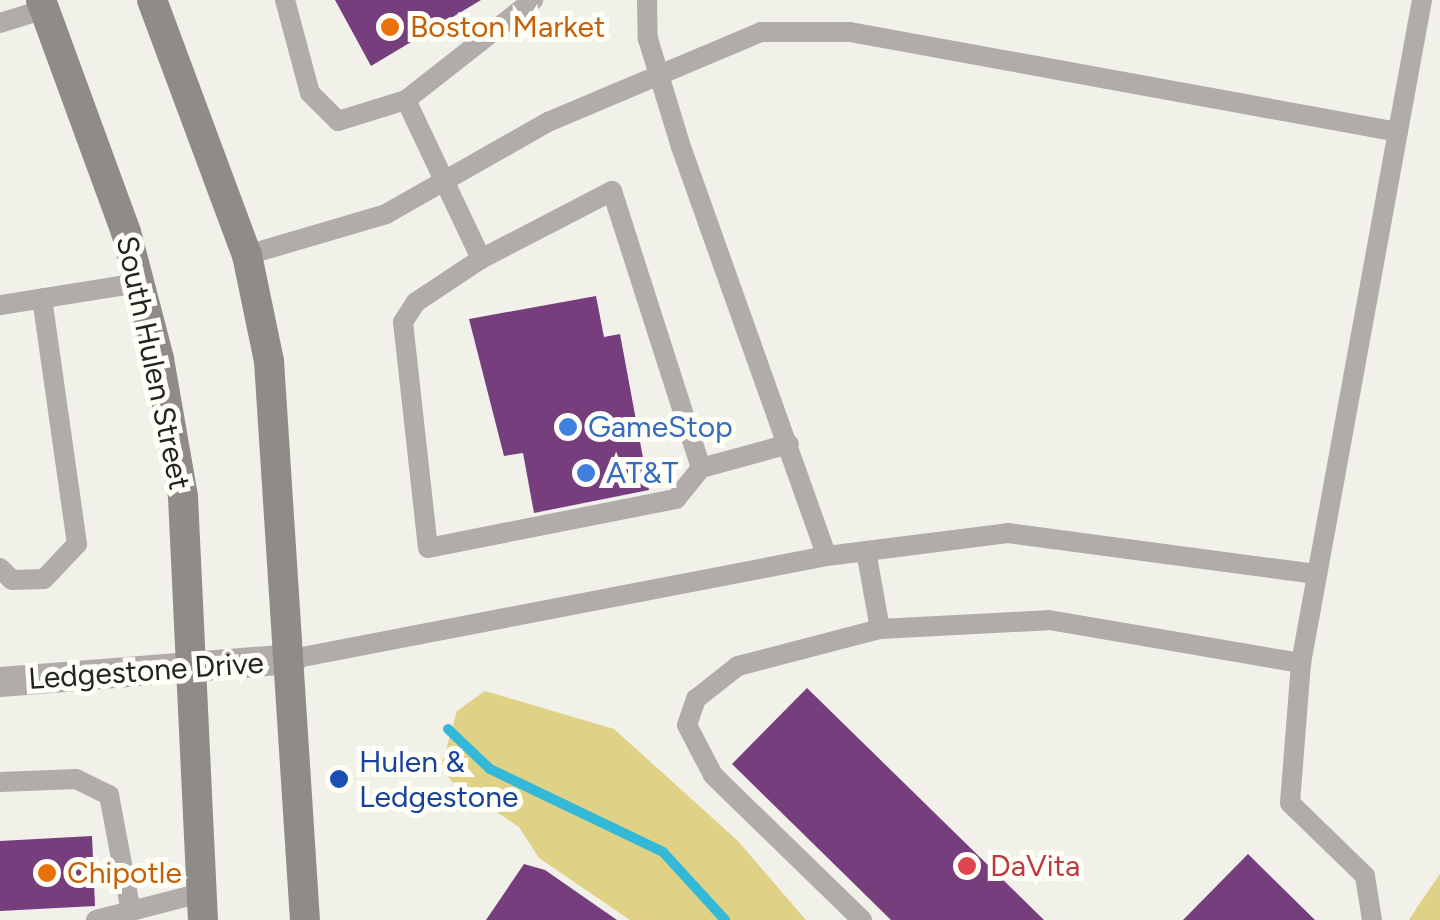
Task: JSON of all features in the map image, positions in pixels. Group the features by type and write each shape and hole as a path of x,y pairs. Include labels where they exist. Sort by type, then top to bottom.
{"main road":[{"path":"152,0 247,254 281,464 306,920"},
{"name":"South Hulen Street","path":"43,5 139,282 183,497 196,667 202,906"}],"street":[{"name":"Ledgestone Drive","path":"0,682 292,659"}],"lane":[{"path":"289,2 320,112 338,121 406,100 533,0"},
{"path":"647,0 657,72 826,556"},
{"path":"1372,920 1365,876 1290,803 1301,662 1422,0"},
{"path":"0,23 43,5"},
{"path":"247,254 329,236 442,186 657,72 761,32 850,32 1398,132"},
{"path":"406,100 442,186 481,259"},
{"path":"702,468 612,191 481,259 416,302 402,322 428,548 676,499 702,468 789,444"},
{"path":"0,306 139,282"},
{"path":"0,568 12,580 44,580 76,544 42,298"},
{"path":"292,659 866,551 1073,535 1318,574"},
{"path":"866,551 880,629"},
{"path":"862,920 713,776 687,724 696,699 738,666 880,629 1049,620 1301,662"},
{"path":"0,782 76,779 109,795 130,906"},
{"path":"96,920 130,906 202,906"}],"shaded area":[{"path":"485,691 614,729 738,841 806,920 630,920 539,858 519,827 451,781 442,764 457,711"},
{"path":"1440,874 1440,920 1409,920 1418,906"}],"building":[{"name":"Boston Market","path":"335,0 481,0 371,66"},
{"path":"596,296 604,337 620,334 649,490 534,513 523,453 504,456 469,319"},
{"path":"807,688 1044,920 891,920 732,764"},
{"name":"Chipotle","path":"92,836 95,906 0,911 0,841"},
{"path":"1248,854 1315,920 1183,920"},
{"path":"524,864 545,870 617,920 486,920"}],"waterway":[{"path":"448,729 490,769 663,852 725,920"}],"place":[{"name":"Boston Market","path":"390,27"},
{"name":"GameStop","path":"568,427"},
{"name":"AT&T","path":"586,473"},
{"name":"Hulen & Ledgestone","path":"339,779"},
{"name":"DaVita","path":"967,866"},
{"name":"Chipotle","path":"47,873"}]}
